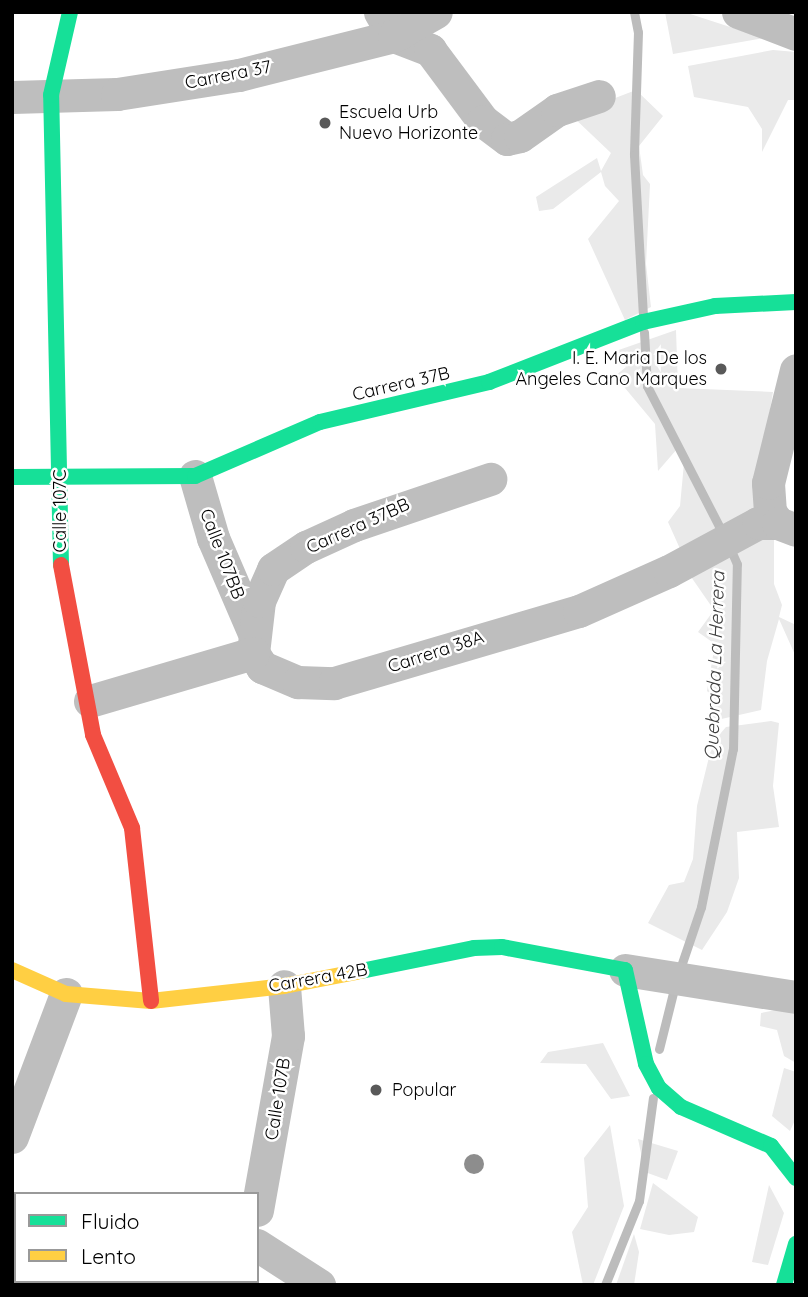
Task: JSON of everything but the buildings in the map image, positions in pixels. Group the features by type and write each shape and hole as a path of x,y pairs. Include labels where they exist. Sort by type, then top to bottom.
{"street":[{"name":"Calle 107C","path":"71,12 51,95 60,474 57,547 90,701 93,735 132,828 151,1001"},
{"name":"Carrera 37","path":"12,97 117,94 239,75 387,24 436,12"},
{"path":"738,12 796,34"},
{"path":"387,24 430,50 494,133 508,139 520,136 557,110 600,96"},
{"name":"Carrera 37B","path":"12,477 60,474 195,476 320,422 489,382 643,321 715,306 796,302"},
{"path":"787,526 770,512 768,483 796,370"},
{"name":"Calle 107BB","path":"195,476 213,538 253,642"},
{"name":"Carrera 37BB","path":"253,642 258,601 273,569 306,547 414,501 490,479"},
{"name":"Carrera 38A","path":"253,642 262,667 298,682 334,682 373,673 454,644 579,611 669,571 741,529 768,521 787,526"},
{"path":"90,701 253,642"},
{"name":"Carrera 42B","path":"12,970 66,994 151,1001 284,986 474,948 502,947 796,997"},
{"path":"625,970 646,1064 659,1088 681,1107 771,1146 796,1178"},
{"name":"Calle 107B","path":"259,1199 288,1036 284,986"},
{"path":"12,1137 66,994"},
{"path":"784,1285 796,1244"},
{"path":"259,1246 319,1285"}],"shaded area":[{"path":"665,12 684,12 764,38 673,54"},
{"path":"773,50 796,52 796,100 788,100 762,152 762,129 748,107 694,97 688,66"},
{"path":"636,90 663,116 639,146 643,175 650,184 646,264 651,307 625,320 588,239 619,201 605,186 601,172 553,209 539,211 536,197 597,158 601,171 611,153 571,115"},
{"path":"676,330 678,388 773,392 760,469 762,516 681,551 668,522 680,506 684,463 677,449 658,471 655,424 615,376 626,367 613,352"},
{"path":"774,534 774,584 782,605 779,617 796,625 796,657 779,619 767,661 761,710 717,720 707,714 718,702 707,691 715,644 698,632 714,610 687,571"},
{"path":"771,721 779,723 773,786 779,827 737,832 739,878 727,912 702,950 648,923 669,885 684,882 693,859 697,806 710,753 720,734 726,727"},
{"path":"796,1006 796,1063 784,1056 777,1030 760,1026 761,1013"},
{"path":"603,1043 630,1096 611,1099 586,1064 540,1063 548,1052"},
{"path":"784,1068 796,1072 796,1118 790,1131 772,1116"},
{"path":"610,1125 624,1206 593,1285 583,1285 572,1232 588,1207 584,1158"},
{"path":"638,1139 678,1151 667,1180 645,1172"},
{"path":"653,1183 698,1217 694,1232 669,1235 640,1229"},
{"path":"769,1185 784,1213 768,1265 752,1262"},
{"path":"634,1234 639,1252 634,1285 616,1285"}],"waterway":[{"name":"Quebrada La Herrera","path":"634,12 638,32 634,155 643,314"},
{"name":"Quebrada La Herrera","path":"644,332 647,386 723,534"},
{"name":"Quebrada La Herrera","path":"679,972 701,907 733,749 737,564 729,546"},
{"name":"Quebrada La Herrera","path":"659,1049 675,985"},
{"name":"Quebrada La Herrera","path":"605,1285 639,1201 653,1098"}],"traffic: fast":[{"path":"61,565 51,95 70,12"},
{"path":"12,477 195,476 320,422 489,382 643,322 715,306 796,302"},
{"path":"361,971 474,948 502,947 625,970 646,1064 659,1088 681,1107 771,1146 796,1178"},
{"path":"784,1285 796,1244"}],"traffic: slow":[{"path":"12,970 66,994 151,1001 284,986 361,971"}],"traffic: jam":[{"path":"61,565 93,735 132,828 151,1001"}],"place":[{"name":"Escuela Urb Nuevo Horizonte","path":"325,123"},
{"name":"I. E. Maria De los Angeles Cano Marques","path":"721,369"},
{"name":"Popular","path":"376,1090"}]}
